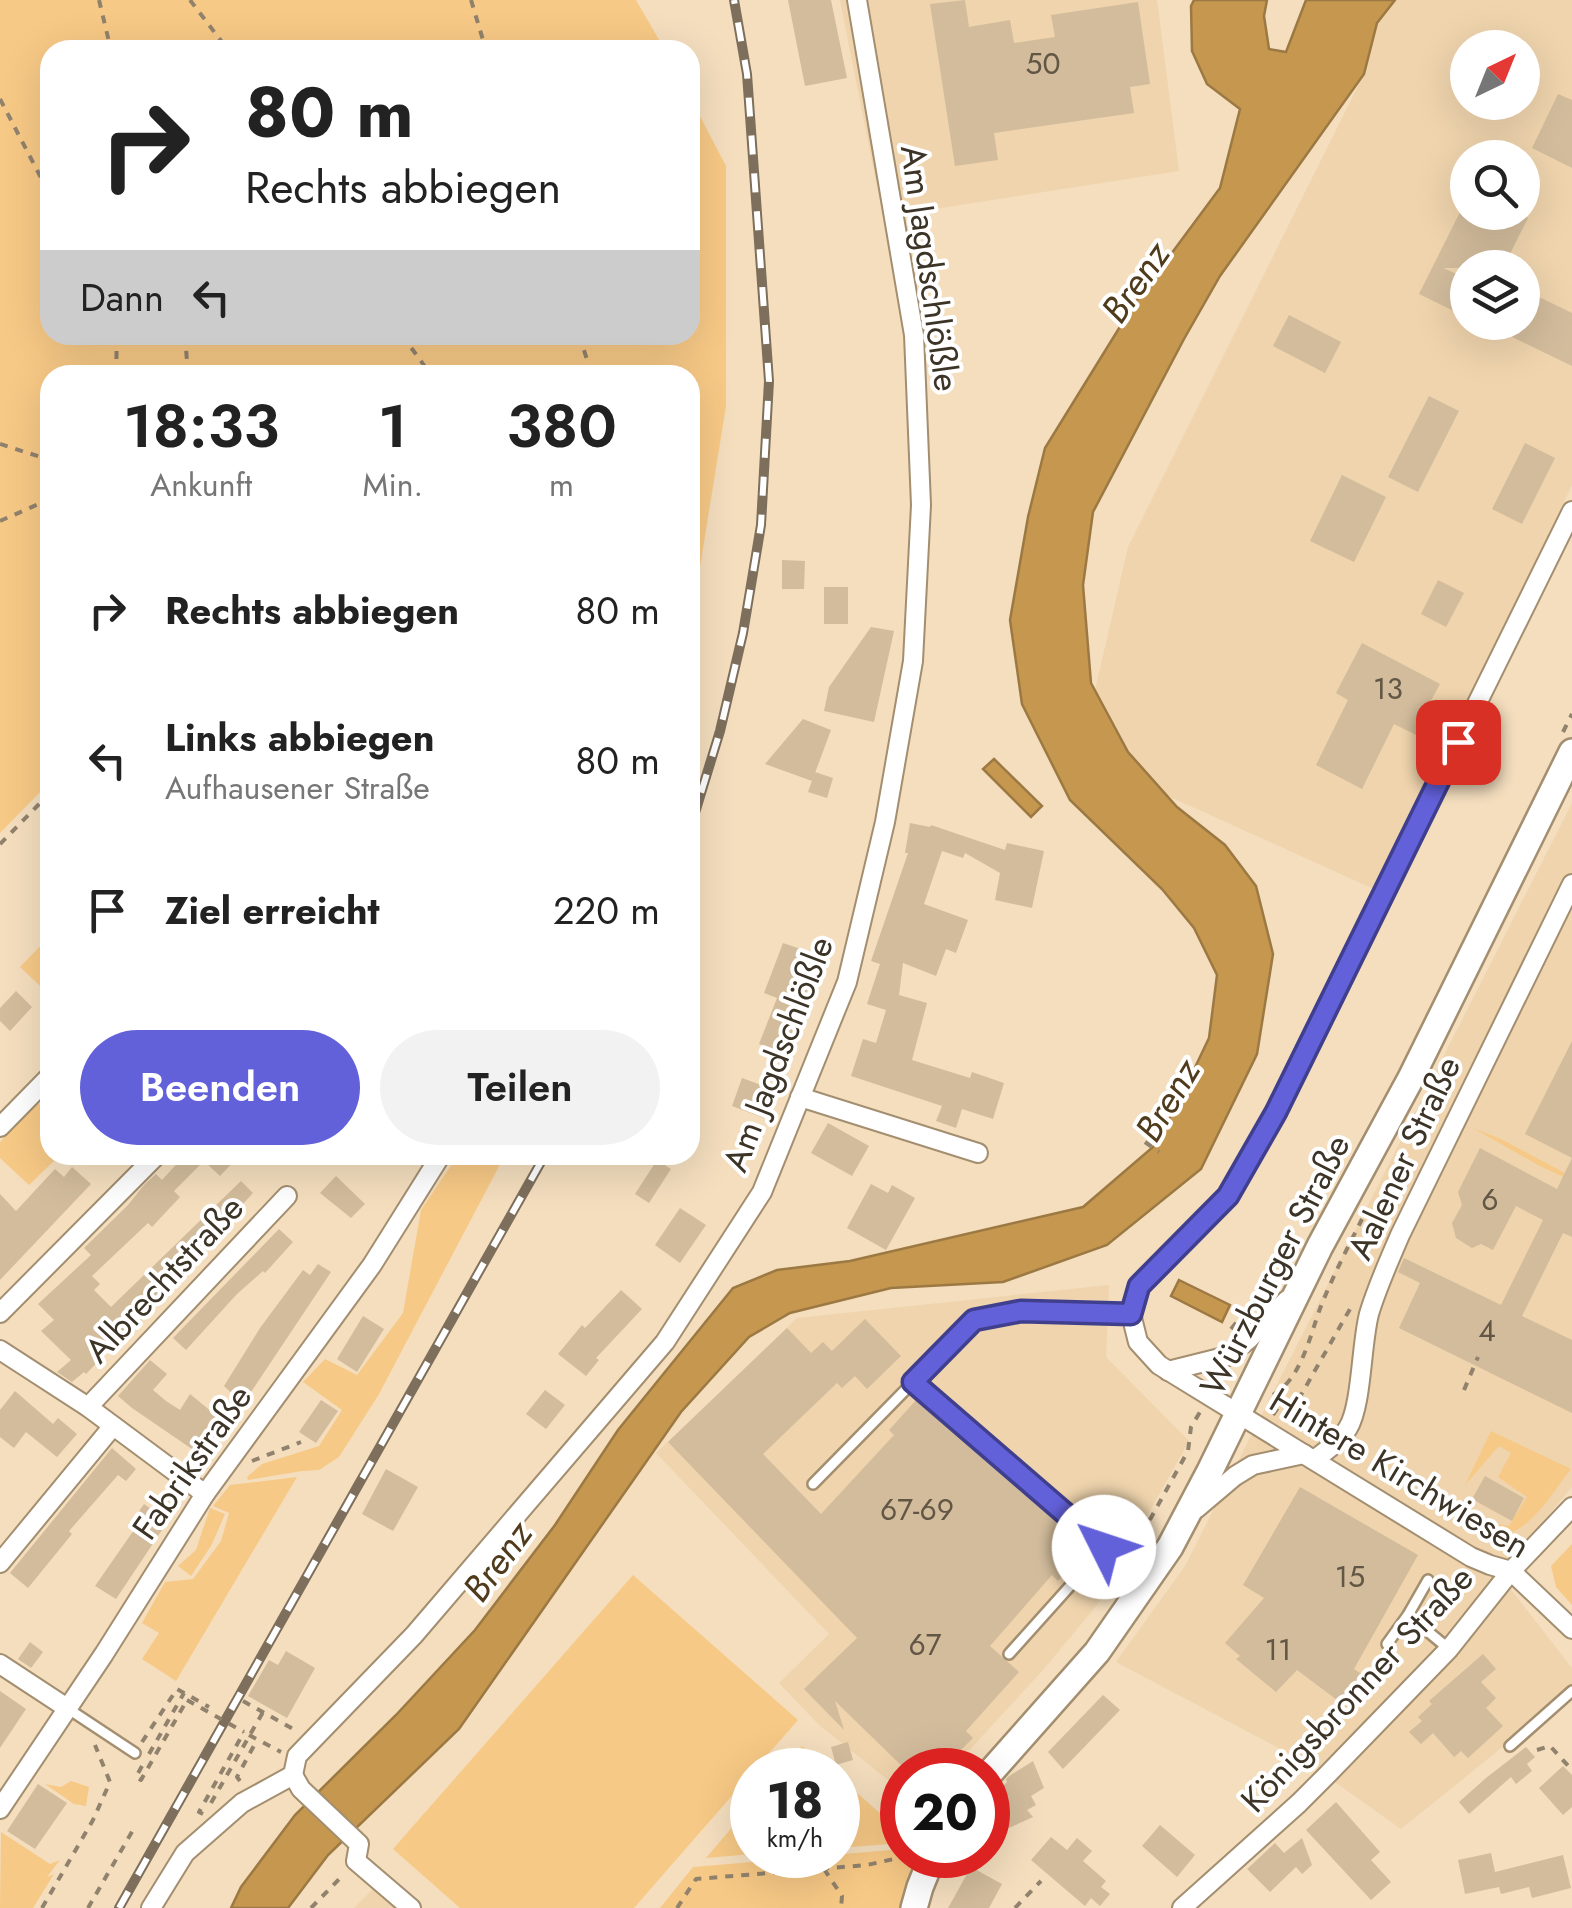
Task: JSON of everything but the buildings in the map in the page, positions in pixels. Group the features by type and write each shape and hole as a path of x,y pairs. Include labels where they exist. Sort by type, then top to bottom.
{"main road":[{"name":"Würzburger Straße","path":"1010,1751 1097,1652 1162,1559 1411,1078 1572,752"},
{"path":"914,1908 924,1878"}],"street":[{"name":"Am Jagdschlößle","path":"297,1782 298,1756 414,1635 666,1342 762,1192 847,982 885,822 913,661 920,524 914,336 857,0"},
{"path":"1131,1314 1139,1286 1228,1196 1276,1112 1572,511"},
{"name":"Aalener Straße","path":"1309,1457 1331,1447 1348,1429 1355,1412 1362,1345 1370,1313 1400,1235 1572,884"},
{"path":"0,1127 40,1086"},
{"path":"800,1097 978,1153"},
{"path":"0,1313 146,1165"},
{"name":"Fabrikstraße","path":"0,1809 205,1494 372,1266 435,1165"},
{"name":"Albrechtstraße","path":"88,1407 287,1196"},
{"path":"1168,1371 1228,1356 1298,1290"},
{"name":"Hintere Kirchwiesen","path":"1131,1314 1138,1342 1159,1366 1470,1556 1511,1571 1572,1629"},
{"path":"0,1350 88,1407 205,1494"},
{"path":"0,1563 113,1426"},
{"path":"1185,1518 1253,1465 1309,1457"},
{"name":"Königsbronner Straße","path":"1182,1908 1299,1804 1449,1649 1511,1571 1572,1507"},
{"path":"0,1664 67,1708"},
{"path":"152,1908 185,1853 242,1803 297,1782 357,1853 411,1908"}],"lane":[{"path":"812,1484 974,1320 1021,1311 1131,1314"},
{"path":"913,1382 1104,1547 1009,1654"},
{"path":"1387,1644 1428,1580"},
{"path":"1408,1616 1449,1649"},
{"path":"1510,1746 1572,1691"},
{"path":"67,1708 135,1753"}],"path":[{"path":"98,0 109,40"},
{"path":"190,0 220,40"},
{"path":"471,0 483,40"},
{"path":"0,99 40,177"},
{"path":"0,444 40,457"},
{"path":"0,521 40,503"},
{"path":"0,844 40,804"},
{"path":"1145,1142 1159,1152"},
{"path":"1264,1430 1281,1404 1291,1403 1302,1395 1353,1304"},
{"path":"1464,1390 1478,1357"},
{"path":"1107,1596 1188,1451 1191,1427"},
{"path":"220,1474 300,1442"},
{"path":"135,1753 178,1689 209,1707"},
{"path":"184,1693 136,1777 141,1780 187,1700 244,1732 200,1812 204,1814 264,1712"},
{"path":"242,1701 300,1732"},
{"path":"250,1735 283,1753 298,1756"},
{"path":"252,1797 236,1776 258,1740"},
{"path":"42,1908 93,1820 110,1782 94,1743"},
{"path":"1538,1750 1550,1746 1572,1770"},
{"path":"88,1908 133,1830 138,1833"},
{"path":"311,1908 357,1853"},
{"path":"677,1908 696,1879 730,1876"},
{"path":"830,1878 842,1896 841,1908"},
{"path":"1014,1908 1041,1880"}],"shaded area":[{"path":"0,0 636,0 659,40 40,40 40,345 700,345 700,116 726,166 726,406 700,567 700,365 40,365 40,792 0,833"},
{"path":"840,0 1157,0 1179,171 883,217"},
{"path":"1194,0 1267,0 1264,16 1269,49 1286,52 1306,0 1395,0 1377,23 1364,74 1220,276 1093,512 1083,585 1091,683 1128,752 1177,807 1225,845 1256,886 1273,954 1257,1054 1201,1169 1107,1245 1003,1282 891,1288 790,1313 749,1337 681,1412 459,1729 328,1855 288,1908 231,1908 241,1887 295,1815 475,1630 555,1525 618,1430 733,1288 777,1270 850,1261 1083,1207 1153,1147 1178,1103 1209,1038 1217,975 1194,928 1162,889 1070,800 1022,704 1010,620 1045,448 1134,304 1220,188 1240,109 1207,84 1192,51"},
{"path":"1395,0 1572,0 1572,485 1376,890 1080,756 1128,547 1364,74 1377,23"},
{"path":"994,759 1042,806 1031,817 983,769"},
{"path":"1572,803 1572,1487 1499,1574 1572,1668 1572,1691 1401,1829 1311,1765 1116,1662 1185,1566"},
{"path":"40,946 40,986 20,967"},
{"path":"38,1103 40,1165 50,1165 29,1185 0,1158 0,1142"},
{"path":"1473,1128 1572,1177 1572,1181 1538,1165"},
{"path":"451,1165 500,1165 379,1394 339,1457 319,1470 248,1480 262,1464 319,1446 342,1410 303,1382 325,1359 357,1375 403,1313 421,1210"},
{"path":"1179,1280 1230,1305 1222,1322 1171,1296"},
{"path":"1109,1285 1106,1357 1189,1441 1097,1605 971,1748 880,1748 880,1774 860,1758 860,1748 848,1748 819,1725 779,1683 829,1634 656,1453 797,1318"},
{"path":"1491,1431 1571,1469 1538,1512 1507,1534 1467,1523 1509,1526 1527,1497 1498,1477 1511,1453 1499,1446 1465,1485"},
{"path":"297,1477 176,1681 142,1659 159,1633 142,1623 165,1582 193,1579 221,1541 229,1513 213,1506 230,1485"},
{"path":"210,1508 225,1514 211,1546 191,1576 178,1566 196,1550"},
{"path":"1572,1544 1572,1605 1556,1587 1551,1566"},
{"path":"633,1575 798,1720 774,1748 730,1748 730,1798 634,1908 460,1908 393,1849"},
{"path":"71,1781 89,1787 86,1806 74,1804 45,1784 61,1787"},
{"path":"860,1796 880,1813 880,1845 860,1846"},
{"path":"730,1830 730,1856 706,1858"},
{"path":"1,1832 50,1864 60,1860 33,1908 0,1908"},
{"path":"880,1851 880,1878 912,1878 902,1908 660,1908 693,1867 730,1864 730,1878 860,1878 860,1853"},
{"path":"375,1887 395,1908 354,1908"}],"railway":[{"path":"700,796 743,633 761,525 769,381 747,74 734,0"},
{"path":"119,1908 539,1165"}],"route":[{"path":"1104,1547 913,1382 974,1320 1021,1311 1131,1314 1139,1286 1228,1196 1276,1112 1458,742"}],"water label":[{"name":"Brenz","path":"1135,282"},
{"name":"Brenz","path":"1167,1100"},
{"name":"Brenz","path":"497,1561"}]}
